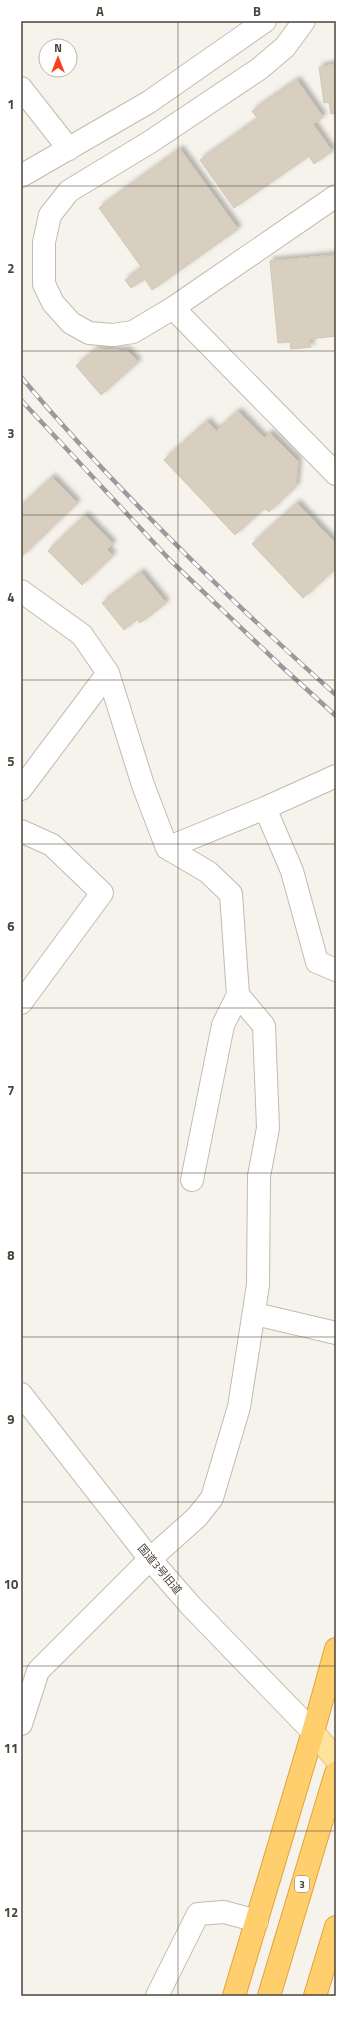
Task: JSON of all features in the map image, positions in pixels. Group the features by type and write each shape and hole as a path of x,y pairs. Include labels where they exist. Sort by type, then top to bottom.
{"highway":[{"path":"234,1996 336,1650"},
{"name":"3","path":"269,1996 336,1773"},
{"path":"315,1996 336,1927"}],"main road":[{"path":"313,1732 336,1759"}],"street":[{"path":"21,176 149,102 265,21"},
{"path":"304,21 286,47 259,69 150,142 69,191 50,215 44,242 44,284 53,302 71,323 89,333 113,335 133,332 173,308 336,196"},
{"path":"21,88 69,149"},
{"path":"173,308 336,474"},
{"path":"21,591 82,635 108,673 143,785 167,848 208,872 232,894 238,995 223,1025 192,1180"},
{"path":"21,789 108,673"},
{"path":"167,848 265,808 336,776"},
{"path":"265,808 292,872 317,962 336,970"},
{"path":"21,831 52,845 102,893 21,1002"},
{"path":"21,1724 38,1671 150,1559 197,1518 212,1498 239,1408 255,1314 258,1285 260,1176 268,1128 264,1026 238,995"},
{"path":"255,1314 336,1333"},
{"name":"国道3号旧道","path":"21,1394 150,1559 191,1606 313,1732"},
{"path":"157,1996 198,1914 224,1912 257,1921"}],"building":[{"path":"336,64 336,113 331,114 329,102 324,103 319,67"},
{"path":"297,80 323,117 313,124 332,151 314,164 309,156 234,208 200,160 258,119 252,111"},
{"path":"180,149 238,229 152,290 145,279 131,288 125,280 142,268 99,208"},
{"path":"336,255 336,336 310,339 311,347 291,349 290,342 278,343 270,261"},
{"path":"96,349 128,351 138,362 101,395 76,366"},
{"path":"238,411 264,438 270,433 298,461 296,486 269,512 264,508 235,535 164,460 207,421 216,431"},
{"path":"52,477 77,503 21,557 21,506"},
{"path":"297,503 336,544 336,568 303,598 252,544"},
{"path":"85,515 113,544 107,549 113,555 82,585 48,551"},
{"path":"141,572 166,603 140,623 137,619 124,630 102,603"}],"railway":[{"path":"21,377 95,461 173,542 253,620 336,695"},
{"path":"21,400 170,560 336,716"}]}
